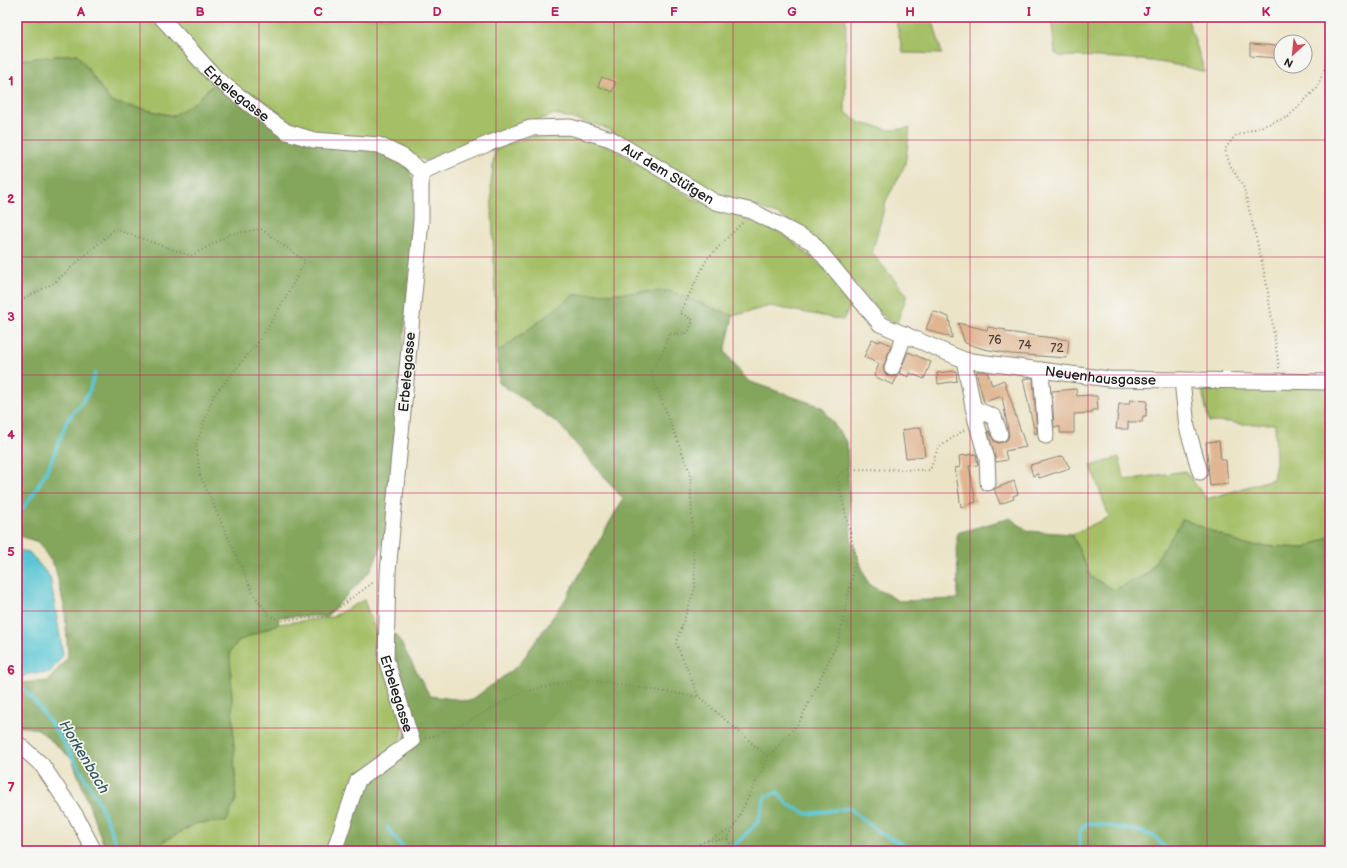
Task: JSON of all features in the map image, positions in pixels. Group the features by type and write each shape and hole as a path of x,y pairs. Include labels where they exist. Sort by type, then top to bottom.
{"street":[{"name":"Erbelegasse","path":"161,17 217,79 288,132 314,140 379,145 404,157 421,172 421,220 388,572 386,660 412,741 358,780 334,851"},
{"name":"Auf dem Stüfgen","path":"421,172 490,142 530,128 570,127 611,139 715,202 752,211 812,242 880,324"},
{"name":"Neuenhausgasse","path":"880,324 964,360 1041,370 1109,378 1330,382"},
{"path":"892,368 905,334"},
{"path":"964,360 974,415 987,459 988,483"},
{"path":"1041,370 1046,436"},
{"path":"1182,380 1187,427 1200,472"},
{"path":"974,415 994,418 1000,434"},
{"path":"17,744 42,765 76,816 94,851"}],"path":[{"path":"1281,381 1263,265 1244,188 1230,165 1225,149 1235,136 1288,117 1317,88 1330,54"},
{"path":"752,211 707,259 680,313 693,320 688,333 668,334 663,352 650,372 690,472 695,588 676,643 699,697 768,758"},
{"path":"17,302 54,283 116,229 191,256 231,234 261,229 305,261 260,340 214,395 196,444 200,475 254,595 269,615 280,620 327,616 388,572"},
{"path":"733,851 728,839 732,829 768,758 799,723 839,639 856,558 837,477 845,469 930,470 938,448 974,415"},
{"path":"412,741 436,735 476,717 522,692 581,679 699,697"},
{"path":"685,851 732,829"},
{"path":"706,841 728,839"}],"green space":[{"path":"17,17 157,17 214,83 195,102 174,116 111,102 77,54 17,60"},
{"path":"168,17 846,17 845,112 860,123 891,130 910,128 905,165 886,201 872,253 907,295 897,323 890,323 817,242 779,215 707,189 604,127 555,114 427,161 379,144 288,130 220,77"},
{"path":"895,17 932,17 942,54 903,53"},
{"path":"1051,17 1187,17 1205,72 1187,67 1133,59 1060,56 1055,53"},
{"path":"77,54 111,102 173,116 195,102 216,82 287,133 377,148 406,162 417,191 386,535 371,570 327,616 279,617 278,624 238,641 230,652 236,800 226,822 197,823 158,844 162,851 106,851 72,759 38,729 17,726 17,683 48,681 68,657 65,610 55,567 38,542 17,535 17,60"},
{"path":"535,135 582,135 615,149 691,198 733,213 785,235 833,276 853,300 843,320 770,306 733,316 669,291 574,295 497,353 491,183 495,149"},
{"path":"669,291 733,316 725,352 748,381 822,407 847,443 851,538 868,584 899,601 958,599 957,533 1010,518 1028,531 1072,534 1091,577 1114,590 1147,574 1183,519 1245,545 1305,548 1330,536 1330,851 336,851 354,789 400,761 407,727 387,637 396,634 430,696 470,701 518,666 565,600 623,499 558,423 499,383 497,353 574,295"},
{"path":"1280,385 1330,388 1330,536 1305,548 1245,545 1183,520 1147,574 1114,590 1091,577 1072,534 1109,517 1091,466 1119,457 1125,480 1185,471 1207,499 1273,479 1276,462 1275,424 1209,422 1202,390"},
{"path":"364,600 381,646 403,729 400,745 331,851 162,851 158,845 197,823 226,821 236,800 230,652 238,641 278,624 332,617"}],"water":[{"path":"17,550 29,552 50,577 63,655 50,672 28,674 17,680"}],"building":[{"path":"1250,44 1273,46 1273,58 1250,56"},
{"path":"602,77 616,82 612,92 598,86"},
{"path":"933,311 949,317 952,338 926,329"},
{"path":"958,323 987,330 988,327 1006,330 1006,332 1069,340 1067,358 1011,354 984,349 965,343"},
{"path":"872,339 879,342 880,340 891,345 883,369 888,376 893,377 898,375 893,385 874,376 879,364 864,357"},
{"path":"908,352 931,362 924,379 910,373 909,377 899,373"},
{"path":"956,371 957,381 938,384 937,373"},
{"path":"976,372 987,372 992,385 1004,380 1026,447 1005,451 1007,460 996,462 988,431 994,441 998,443 1007,440 1009,436 1002,396 984,402"},
{"path":"1033,378 1037,433 1035,434 1023,379"},
{"path":"1076,389 1077,396 1097,396 1098,410 1092,410 1093,413 1074,414 1074,433 1060,433 1060,427 1054,427 1052,391"},
{"path":"1130,400 1147,401 1146,416 1143,416 1142,422 1128,422 1128,429 1116,429 1119,404 1129,404"},
{"path":"921,427 925,456 906,458 902,430"},
{"path":"1219,441 1221,460 1226,460 1228,484 1210,486 1206,442"},
{"path":"976,454 978,465 969,466 976,502 961,507 955,468 960,467 959,456"},
{"path":"1063,456 1070,468 1039,478 1038,474 1033,476 1030,465"},
{"path":"1014,481 1018,494 1013,496 1014,499 1000,504 994,489"}],"waterway":[{"path":"17,516 32,496 48,469 67,421 88,394 95,373"},
{"name":"Horkenbach","path":"17,682 45,715 83,774 109,825 118,851"},
{"path":"729,851 758,822 765,797 777,792 789,805 808,814 849,808 880,833 909,847 913,851"},
{"path":"1078,851 1080,850 1080,832 1087,823 1135,830 1154,836 1168,851"},
{"path":"387,827 405,851"},
{"path":"1020,851 1022,848 1062,851"}]}
